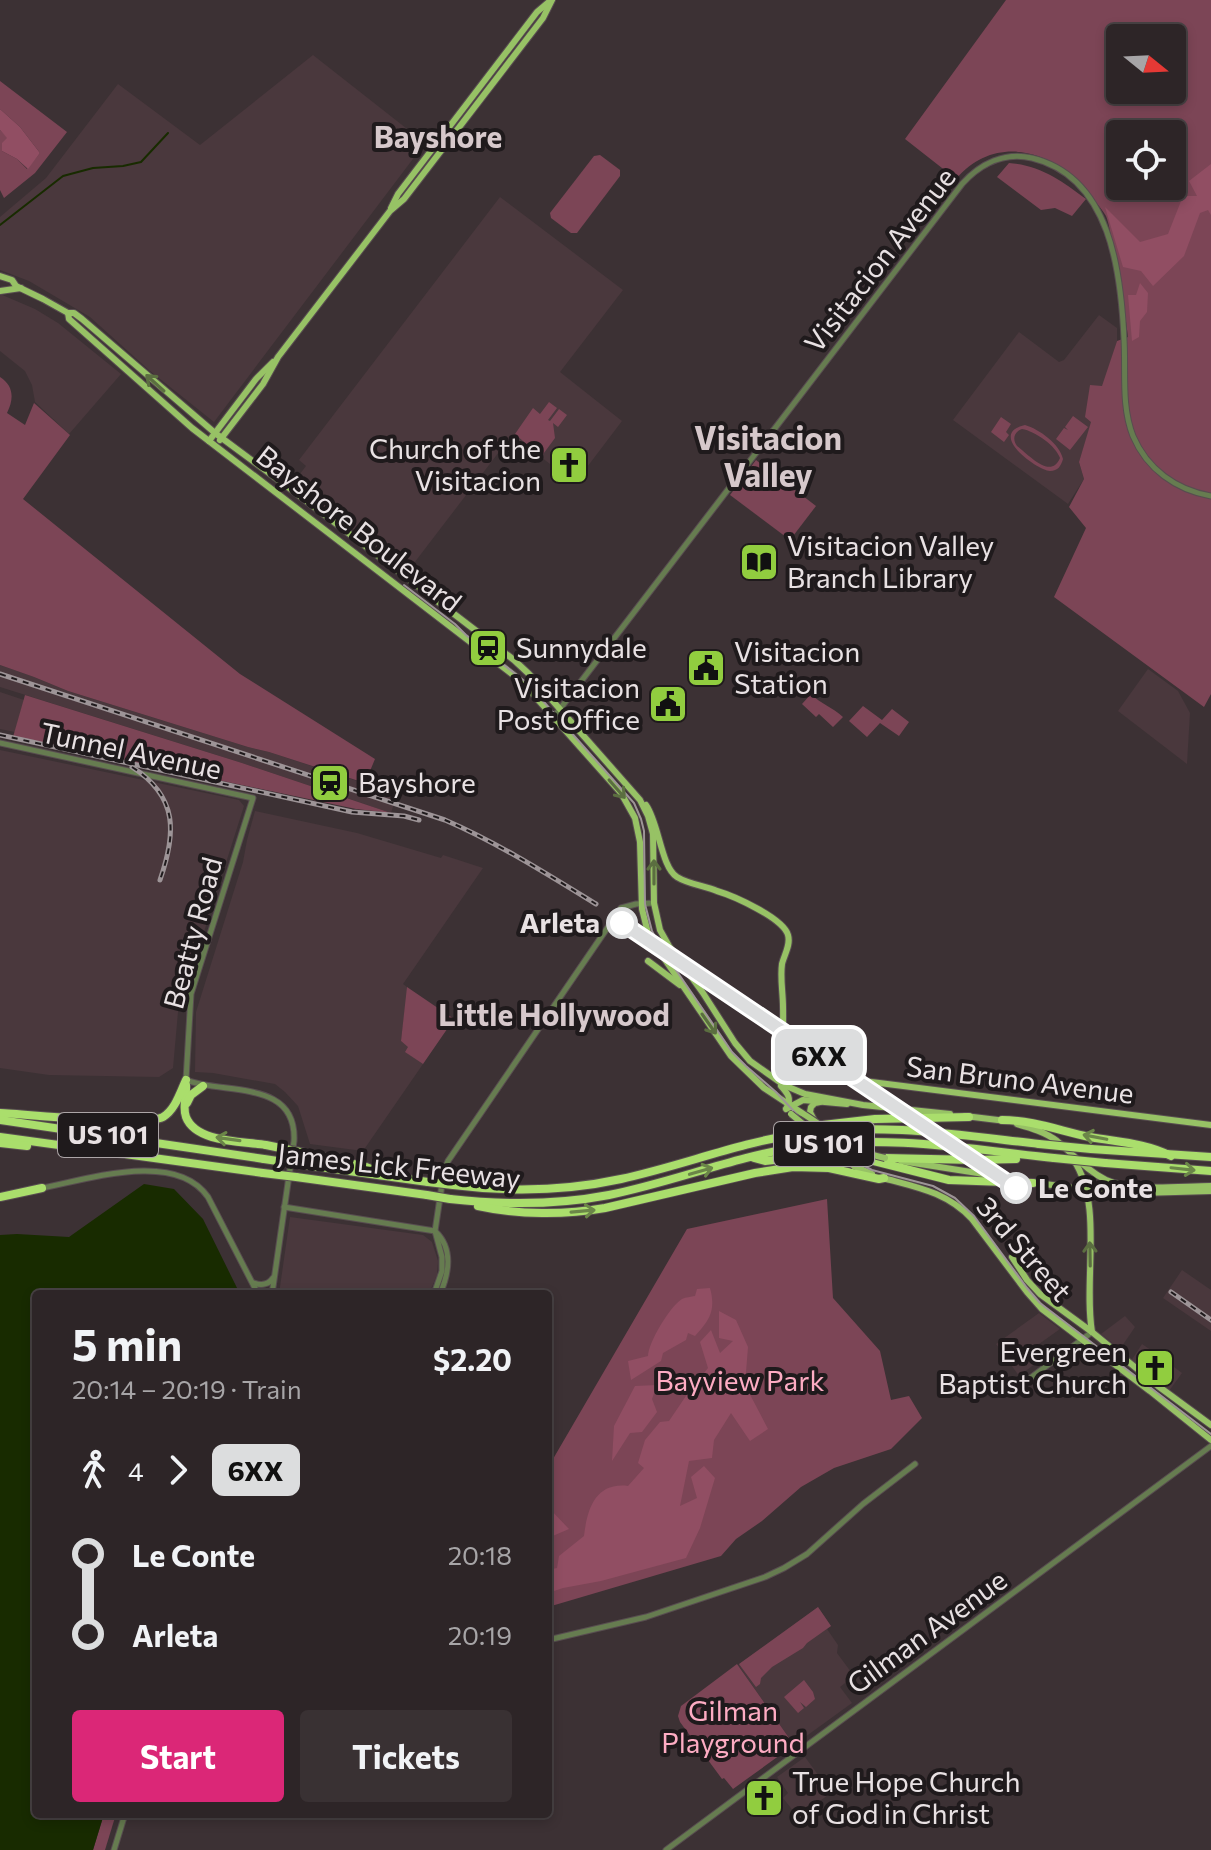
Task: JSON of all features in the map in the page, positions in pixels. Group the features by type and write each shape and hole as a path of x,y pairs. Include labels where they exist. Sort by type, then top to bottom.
{"highway":[{"path":"0,1113 156,1120 171,1110 186,1080"},
{"path":"186,1080 186,1117 201,1134 300,1152 366,1167 391,1177"},
{"path":"192,1126 187,1116 187,1104 191,1095 203,1086"},
{"path":"743,1145 785,1131 828,1124 889,1118 969,1117"},
{"name":"James Lick Freeway","path":"0,1120 428,1182 523,1189 588,1185 635,1176 743,1145 799,1134 864,1129 920,1131 1091,1149 1211,1157"},
{"path":"1002,1120 1155,1148 1171,1156"},
{"name":"US 101","path":"0,1137 148,1157"},
{"name":"James Lick Freeway","path":"148,1157 450,1199 534,1203 590,1198 749,1157 817,1145 882,1142 1211,1171"},
{"path":"0,1143 148,1157"},
{"path":"749,1157 765,1161 819,1155 846,1156 949,1180 1033,1183"},
{"path":"885,1158 1051,1158"},
{"path":"450,1199 493,1208 575,1212 781,1169 829,1168 884,1178"},
{"path":"0,1194 42,1188"}],"main road":[{"path":"212,444 263,384 278,357 390,211 413,188 543,18 552,0"},
{"name":"Bayshore Boulevard","path":"0,276 68,313 74,313 218,436 514,660 636,794 657,841 654,903 660,930 750,1061 790,1088 805,1094 863,1105 1002,1120 1030,1128 1057,1141 1092,1171 1110,1181 1132,1186 1211,1189"},
{"name":"Bayshore Boulevard","path":"0,284 9,288 18,287"},
{"path":"0,291 18,287"},
{"name":"Bayshore Boulevard","path":"68,313 69,319 212,444 516,677 533,694 626,800 635,818 640,842 642,904 648,933 731,1056 789,1108 806,1112 850,1146 885,1158 1098,1191 1150,1193 1211,1189"},
{"path":"640,842 657,841"},
{"name":"San Bruno Avenue","path":"657,841 669,868 677,877 722,892 772,916 785,928 789,941 782,966 783,1045 791,1061 802,1071 900,1087 1211,1125"},
{"path":"676,955 666,962 656,964 648,961 683,987"},
{"path":"773,1077 788,1094 789,1108"},
{"path":"789,1108 803,1100 863,1105"},
{"path":"806,1112 813,1105 823,1102"},
{"name":"3rd Street","path":"789,1108 854,1166 884,1178 930,1190 962,1209 1033,1300 1211,1443"},
{"path":"1057,1141 1077,1165 1087,1193 1092,1332"},
{"name":"3rd Street","path":"1012,1257 1040,1294 1211,1425"}],"street":[{"name":"Visitacion Avenue","path":"553,718 962,184 979,167 993,160 1016,156 1046,163 1071,178 1093,202 1105,224 1116,269 1123,325 1127,413 1134,438 1150,463 1167,479 1187,490 1211,496"},
{"name":"Tunnel Avenue","path":"0,743 253,798"},
{"name":"Beatty Road","path":"186,1080 191,994 253,798"},
{"path":"435,1290 443,1266 435,1231 448,1161 619,912 625,907 654,903"},
{"path":"186,1080 203,1086 266,1095 280,1102 292,1121 294,1135 273,1290"},
{"path":"42,1188 131,1171 149,1171 188,1179 208,1197 256,1290"},
{"path":"284,1207 435,1231 444,1244 448,1261 441,1290"},
{"path":"251,1280 259,1285 265,1284 275,1273"},
{"path":"1021,1385 1092,1332"},
{"name":"Gilman Avenue","path":"666,1850 1211,1443"},
{"path":"552,1640 573,1638 649,1620 770,1575 807,1554 864,1503 915,1464"},
{"path":"114,1850 124,1818"}],"shaded area":[{"path":"313,55 425,143 214,422 150,371 90,317 29,281 0,270 0,217 46,178 118,84 200,145"},
{"path":"500,197 623,290 560,372 622,421 575,483 512,435 408,571 293,483 306,466 299,460"},
{"path":"0,294 58,323 121,374 69,434 35,402 25,371 0,351"},
{"path":"1099,315 1117,328 1117,341 1079,462 1084,479 1068,504 953,420 1019,332 1059,362 1064,360"},
{"path":"0,665 68,691 397,794 391,813 0,687"},
{"path":"1148,669 1178,691 1190,713 1187,764 1118,711"},
{"path":"0,692 24,700 15,732 0,729"},
{"path":"0,750 239,800 244,806 203,935 180,990 173,1068 159,1077 49,1075 0,1068"},
{"path":"255,811 357,833 483,868 403,984 407,987 407,995 401,1041 409,1047 406,1052 423,1064 363,1151 310,1144 298,1106 275,1084 195,1072 196,1012 243,862"},
{"path":"144,1184 174,1189 203,1219 238,1290 32,1290 32,1818 103,1818 93,1850 0,1850 0,1235 69,1237"},
{"path":"290,1217 423,1235 432,1242 438,1261 437,1275 431,1290 280,1290"},
{"path":"1182,1270 1211,1290 1211,1331 1163,1298"},
{"path":"1039,1313 1060,1329 1032,1349 1040,1360 1019,1376 996,1344"},
{"path":"1125,1316 1135,1327 1120,1349 1101,1334"},
{"path":"1142,1344 1158,1355 1146,1372 1131,1361"},
{"path":"1166,1361 1182,1373 1169,1391 1154,1379"},
{"path":"818,1607 831,1626 827,1629 838,1645 837,1653 854,1676 840,1687 852,1703 794,1745 738,1665"},
{"path":"805,1757 824,1783 828,1795 798,1817 783,1798 788,1793 777,1777"}],"green space":[{"path":"1006,0 1211,0 1211,694 1204,707 1054,597 1086,528 1069,507 1084,479 1079,462 1091,422 1085,417 1090,385 1102,386 1117,341 1128,337 1120,276 1106,216 1082,185 1066,171 1030,154 1010,152 991,155 973,164 956,179 905,139"},
{"path":"0,81 67,132 35,173 4,198 0,190 0,130 8,138 2,151 27,169 40,153 20,127 0,109"},
{"path":"0,109 20,127 40,153 28,169 2,151 2,143 7,138 0,130"},
{"path":"600,155 620,170 620,176 577,233 571,233 551,218 550,213 594,156"},
{"path":"1009,163 1041,171 1086,199 1072,216 1055,208 1041,210 997,177"},
{"path":"1211,164 1211,215 1208,210 1200,213 1184,256 1153,286 1141,271 1123,267 1105,207 1140,242 1168,234 1181,200 1186,200 1186,196 1197,196 1189,181"},
{"path":"1140,283 1148,293 1147,312 1140,321 1139,337 1132,341 1128,295 1136,295"},
{"path":"0,377 8,384 11,393 7,413 25,425 34,403 70,435 23,499 240,674 375,759 365,783 68,691 0,665"},
{"path":"549,402 557,408 548,420 559,409 567,415 558,427 553,423 555,438 541,457 515,434 533,408 540,414"},
{"path":"1073,416 1088,427 1070,450 1056,439 1064,428 1068,430 1065,427"},
{"path":"1001,417 1011,424 1004,442 991,432"},
{"path":"1025,425 1048,438 1061,453 1063,459 1059,468 1050,471 1027,459 1013,444 1011,436 1014,430","holes":["1022,429 1033,433 1054,449 1060,458 1056,464 1051,467 1040,464 1017,446 1014,438"]},
{"path":"756,460 816,506 790,540 730,495"},
{"path":"811,694 843,717 833,727 802,704"},
{"path":"25,695 391,813 356,809 13,737"},
{"path":"863,706 882,720 892,709 909,722 899,736 880,723 867,737 849,721"},
{"path":"407,987 454,1019 423,1064 405,1052 408,1047 401,1041"},
{"name":"Bayview Park","path":"827,1199 833,1298 880,1351 891,1400 909,1396 922,1418 891,1449 834,1468 801,1487 736,1539 721,1556 552,1606 552,1459 687,1229"},
{"path":"710,1288 712,1309 708,1320 695,1336 688,1333 686,1340 663,1353 661,1361 631,1380 628,1361 648,1356 656,1334 672,1309 682,1299 695,1296 697,1289"},
{"path":"719,1311 736,1320 748,1347 745,1385 768,1429 750,1441 731,1413 714,1440 712,1458 689,1461 680,1506 697,1498 691,1477 704,1466 715,1478 700,1528 686,1558 552,1592 552,1569 557,1568 559,1556 584,1536 595,1500 608,1488 628,1486 644,1468 638,1463 645,1440 660,1422 669,1421 708,1368 700,1342 711,1330 720,1353 733,1341 719,1338"},
{"path":"657,1385 652,1399 657,1412 642,1432 630,1433 612,1461 614,1426 635,1386"},
{"path":"552,1511 569,1529 552,1536"},
{"path":"818,1607 831,1626 772,1667 756,1687 739,1664"},
{"name":"Gilman Playground","path":"737,1664 794,1745 733,1789 722,1779 678,1716 681,1706"},
{"path":"804,1680 815,1699 806,1707 800,1702 804,1708 798,1713 784,1697"},
{"path":"103,1818 115,1818 105,1850 93,1850"}],"waterway":[{"path":"0,225 63,176 93,168 141,162 168,133"}],"tram line":[{"path":"404,585 527,683 634,803 644,831 645,904 652,931 732,1052 802,1120 849,1158 872,1170 933,1186 955,1198 974,1216 1040,1303 1211,1434"}],"railway":[{"path":"0,674 445,820 541,870 596,904"},
{"path":"0,735 352,812 419,820"},
{"path":"132,767 158,791 170,818 169,847 160,880"},
{"path":"1171,1292 1211,1320"}],"train":[{"name":"6XX","path":"622,923 1016,1188"}],"place":[{"name":"Church of the Visitacion","path":"569,465"},
{"name":"Visitacion Valley Branch Library","path":"759,562"},
{"name":"Sunnydale","path":"488,648"},
{"name":"Visitacion Station","path":"706,668"},
{"name":"Visitacion Post Office","path":"668,704"},
{"name":"Bayshore","path":"330,783"},
{"name":"Arleta","path":"622,923"},
{"name":"Le Conte","path":"1016,1188"},
{"name":"Evergreen Baptist Church","path":"1155,1368"},
{"name":"True Hope Church of God in Christ","path":"764,1798"}],"district":[{"name":"Bayshore","path":"438,138"},
{"name":"Visitacion Valley","path":"768,458"},
{"name":"Little Hollywood","path":"554,1016"}]}
